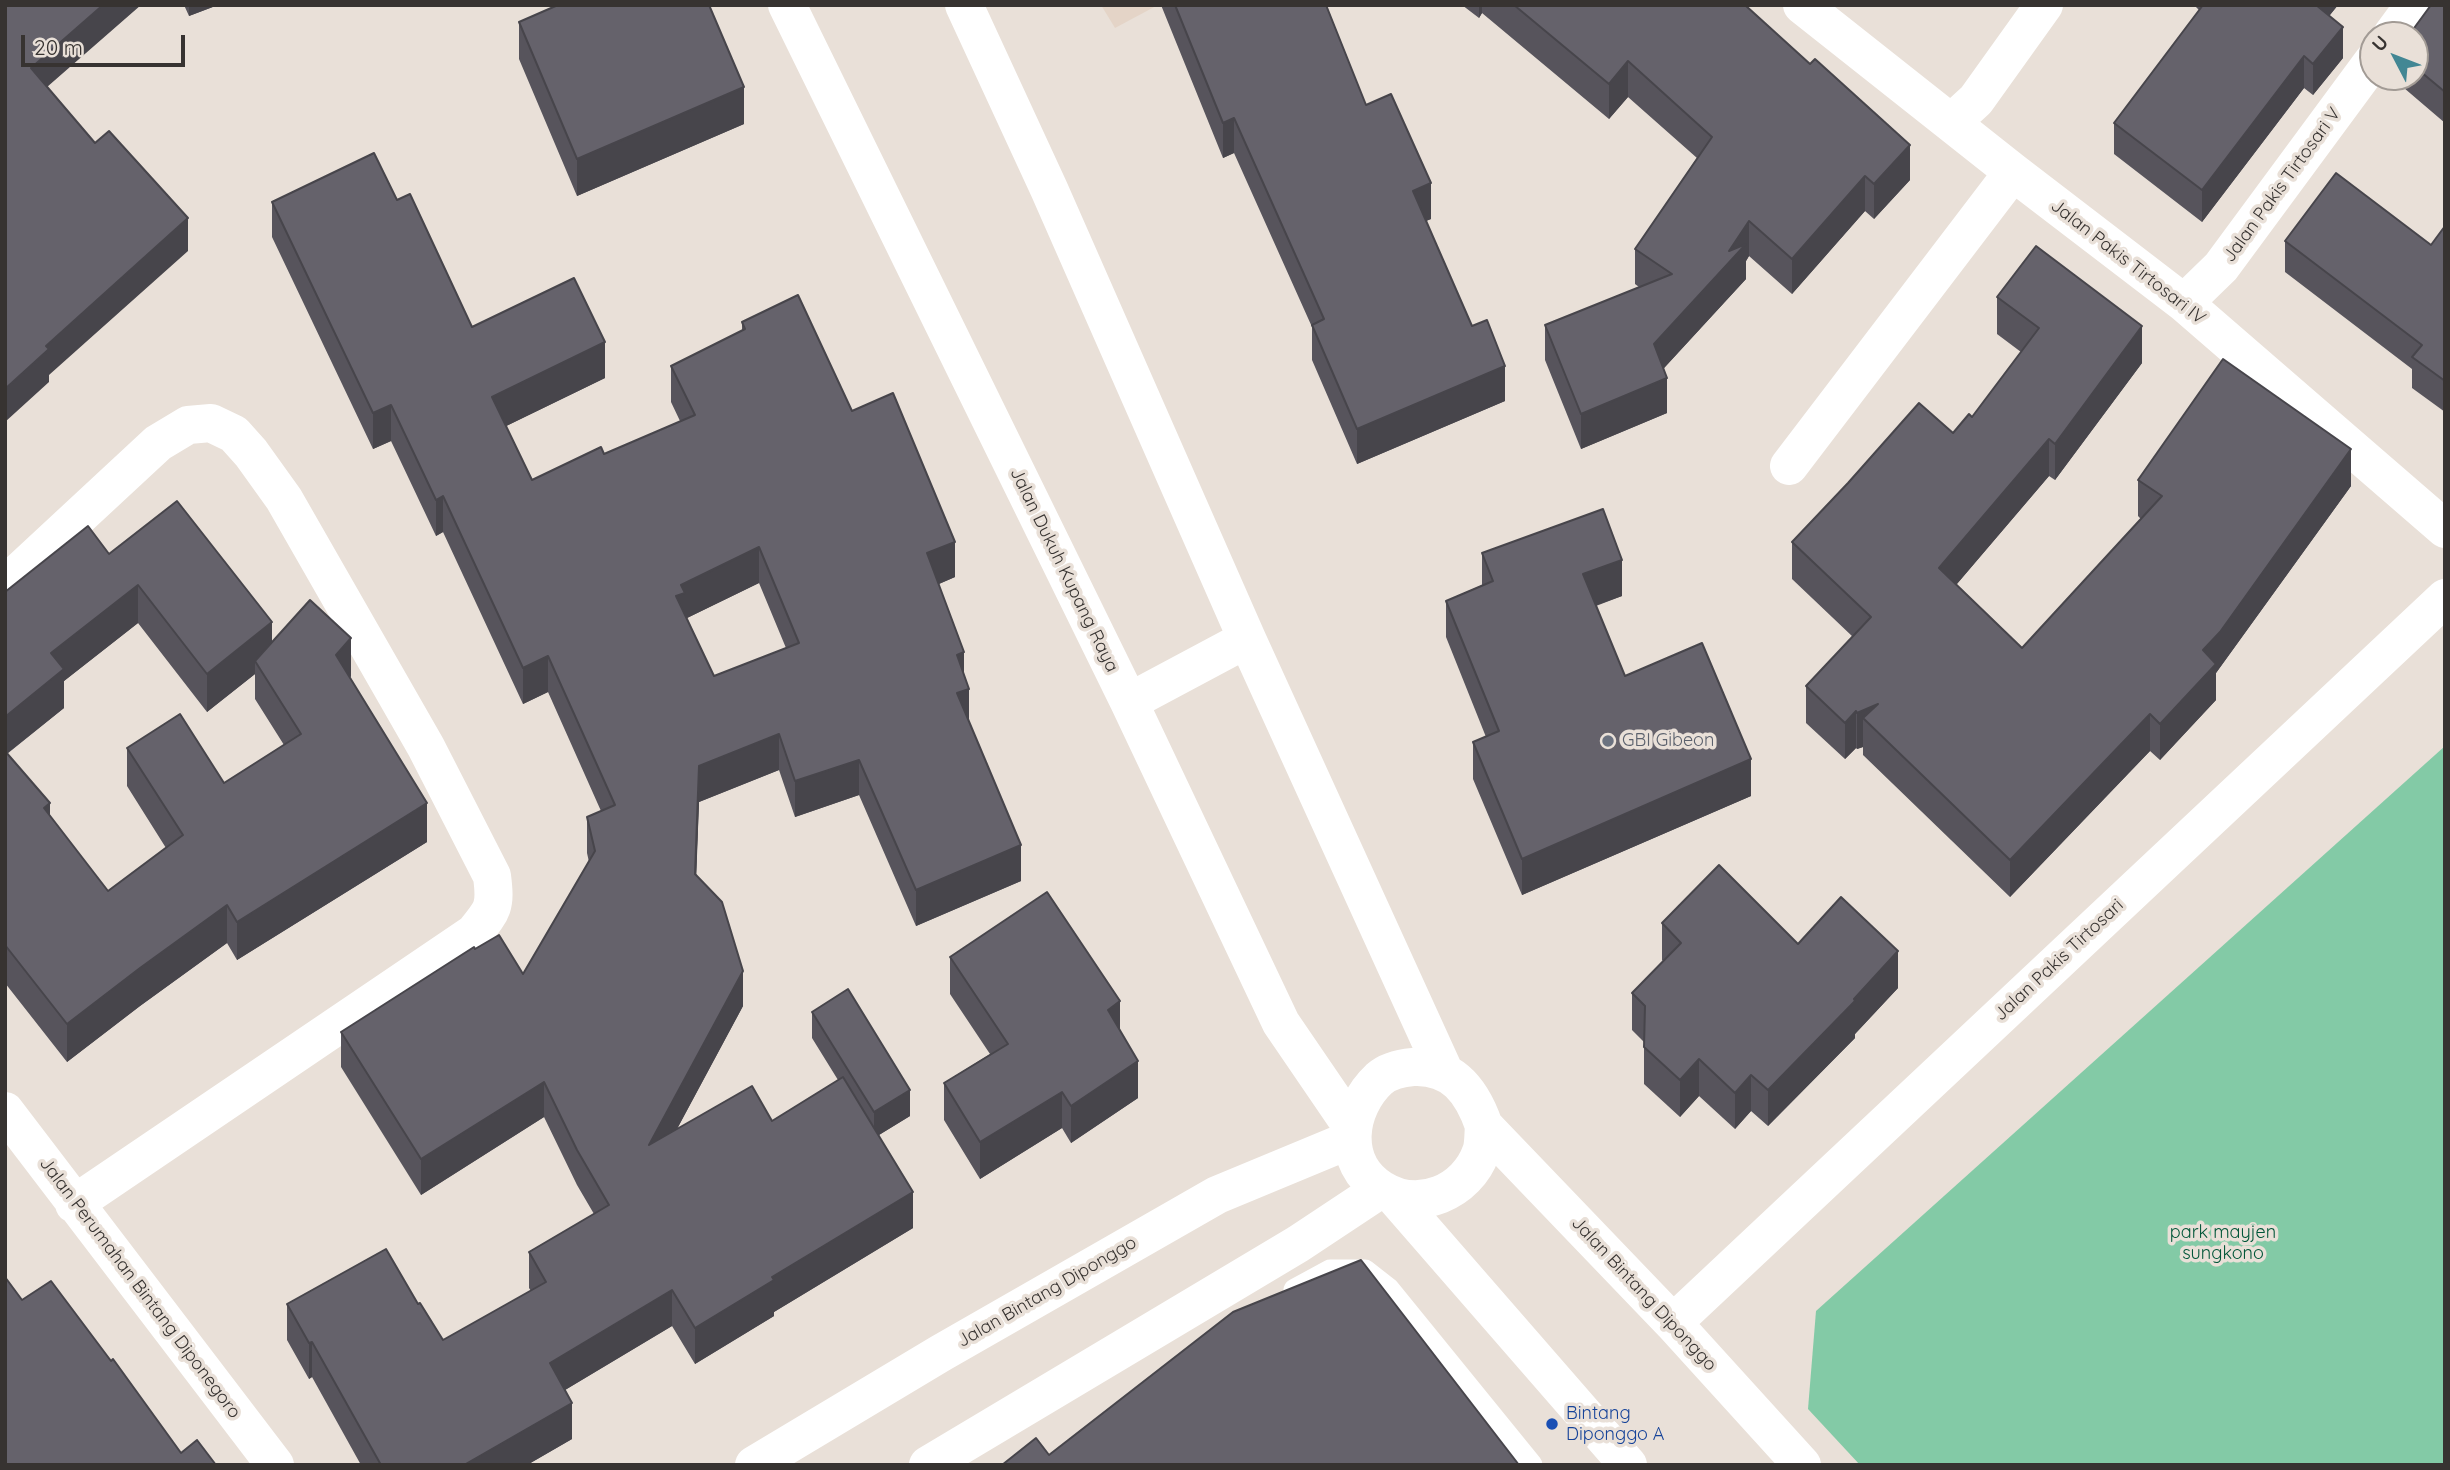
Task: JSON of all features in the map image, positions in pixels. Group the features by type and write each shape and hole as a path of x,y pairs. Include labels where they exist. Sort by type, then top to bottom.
{"street":[{"name":"Jalan Dukuh Kupang Raya","path":"787,5 1129,702 1281,1023 1352,1133"},
{"path":"964,5 1049,189 1247,639 1444,1071"},
{"name":"Jalan Pakis Tirtosari IV","path":"1802,5 2184,303 2445,529"},
{"path":"1952,122 1976,100 2044,5"},
{"path":"2402,21 2414,5"},
{"name":"Jalan Pakis Tirtosari V","path":"2184,303 2221,267 2359,80"},
{"path":"1789,466 2013,172"},
{"path":"5,585 158,443 188,425 211,423 234,434 284,499 426,747 492,876 495,899 489,915 474,933 74,1204"},
{"name":"Jalan Pakis Tirtosari","path":"1673,1323 2445,598"},
{"path":"1129,702 1247,639"},
{"path":"928,1465 1387,1192 1414,1199 1435,1197 1455,1188 1470,1174 1482,1150 1484,1126 1478,1108 1457,1080 1444,1071 1424,1067 1402,1068 1383,1075 1367,1090 1357,1107 1352,1133 1354,1154 1370,1180 1387,1192 1628,1465"},
{"name":"Jalan Perumahan Bintang Diponegoro","path":"5,1111 275,1465"},
{"name":"Jalan Bintang Diponggo","path":"1484,1126 1673,1323 1802,1465"},
{"name":"Jalan Bintang Diponggo","path":"754,1465 941,1353 1217,1195 1352,1133"}],"lane":[{"path":"1275,1304 1330,1271 1365,1270 1388,1289 1531,1465"}],"shaded area":[{"path":"1101,5 1158,5 1115,28"}],"green space":[{"name":"park mayjen sungkono","path":"2445,746 2445,1465 1860,1465 1808,1409 1816,1311"}],"building":[{"path":"5,5 103,5 31,68 95,143 109,131 188,218 46,346 49,349 5,389"},
{"path":"558,5 709,5 744,87 577,159 519,22"},
{"path":"1175,5 1326,5 1366,105 1391,94 1431,183 1413,191 1472,326 1487,320 1505,366 1357,429 1312,325 1324,319 1234,118 1223,123"},
{"path":"1514,5 1745,5 1810,64 1815,59 1910,145 1874,184 1865,176 1792,259 1749,221 1729,251 1746,244 1654,344 1667,378 1581,414 1545,325 1672,274 1635,249 1712,137 1628,61 1609,84"},
{"path":"2203,5 2316,5 2343,27 2313,64 2304,56 2202,190 2114,123"},
{"path":"2431,5 2445,5 2445,92 2429,79 2429,21 2419,21"},
{"path":"374,153 397,200 410,194 472,327 574,278 605,342 492,397 532,480 601,447 604,454 695,415 671,366 745,329 742,322 798,295 852,411 893,393 955,542 927,553 964,652 957,655 969,689 957,693 1021,845 916,890 859,760 795,781 779,734 699,766 695,874 722,902 743,971 649,1145 752,1086 772,1121 843,1077 913,1192 772,1277 774,1280 695,1328 672,1290 550,1363 572,1403 464,1465 381,1465 312,1342 309,1343 287,1304 386,1249 443,1340 546,1282 529,1252 609,1205 577,1150 544,1082 421,1159 341,1032 474,947 475,949 499,935 523,974 595,851 587,817 615,805 548,656 523,668 443,496 436,500 391,405 373,413 272,202","holes":["759,547 799,643 714,676 676,596 685,593 681,585"]},
{"path":"2336,173 2431,245 2445,226 2445,381 2412,357 2422,345 2285,241"},
{"path":"2036,246 2142,326 2055,444 2049,439 1939,568 2022,648 2162,496 2138,480 2223,359 2351,449 2220,632 2203,650 2216,664 2160,724 2150,714 2010,860 1863,718 1878,704 1857,713 1856,711 1845,723 1806,686 1871,617 1792,542 1919,403 1953,433 1969,414 1972,417 2039,328 1997,297"},
{"path":"177,501 272,622 207,674 138,585 51,653 64,669 5,717 5,592 88,526 109,554"},
{"name":"GBI Gibeon","path":"1603,509 1622,560 1583,574 1625,676 1702,643 1751,759 1522,859 1473,742 1499,731 1446,601 1493,581 1482,553"},
{"path":"310,600 351,638 336,655 427,803 237,922 227,905 67,1024 5,945 5,751 50,803 44,808 108,891 183,835 127,748 180,714 224,783 301,734 255,661"},
{"path":"1719,865 1798,944 1841,897 1898,951 1855,1001 1768,1090 1751,1075 1735,1093 1699,1059 1680,1080 1644,1047 1645,1006 1632,993 1681,943 1662,923"},
{"path":"1047,892 1120,1001 1108,1010 1138,1061 1071,1106 1062,1092 980,1142 944,1083 1008,1044 950,957"},
{"path":"848,989 910,1090 874,1112 812,1012"},
{"path":"1361,1260 1519,1465 1002,1465 1036,1438 1049,1455 1233,1312"},
{"path":"5,1277 22,1300 51,1281 111,1361 113,1359 181,1453 197,1440 216,1465 5,1465"}],"place":[{"name":"GBI Gibeon","path":"1608,741"},
{"name":"Bintang Diponggo A","path":"1552,1424"}]}
